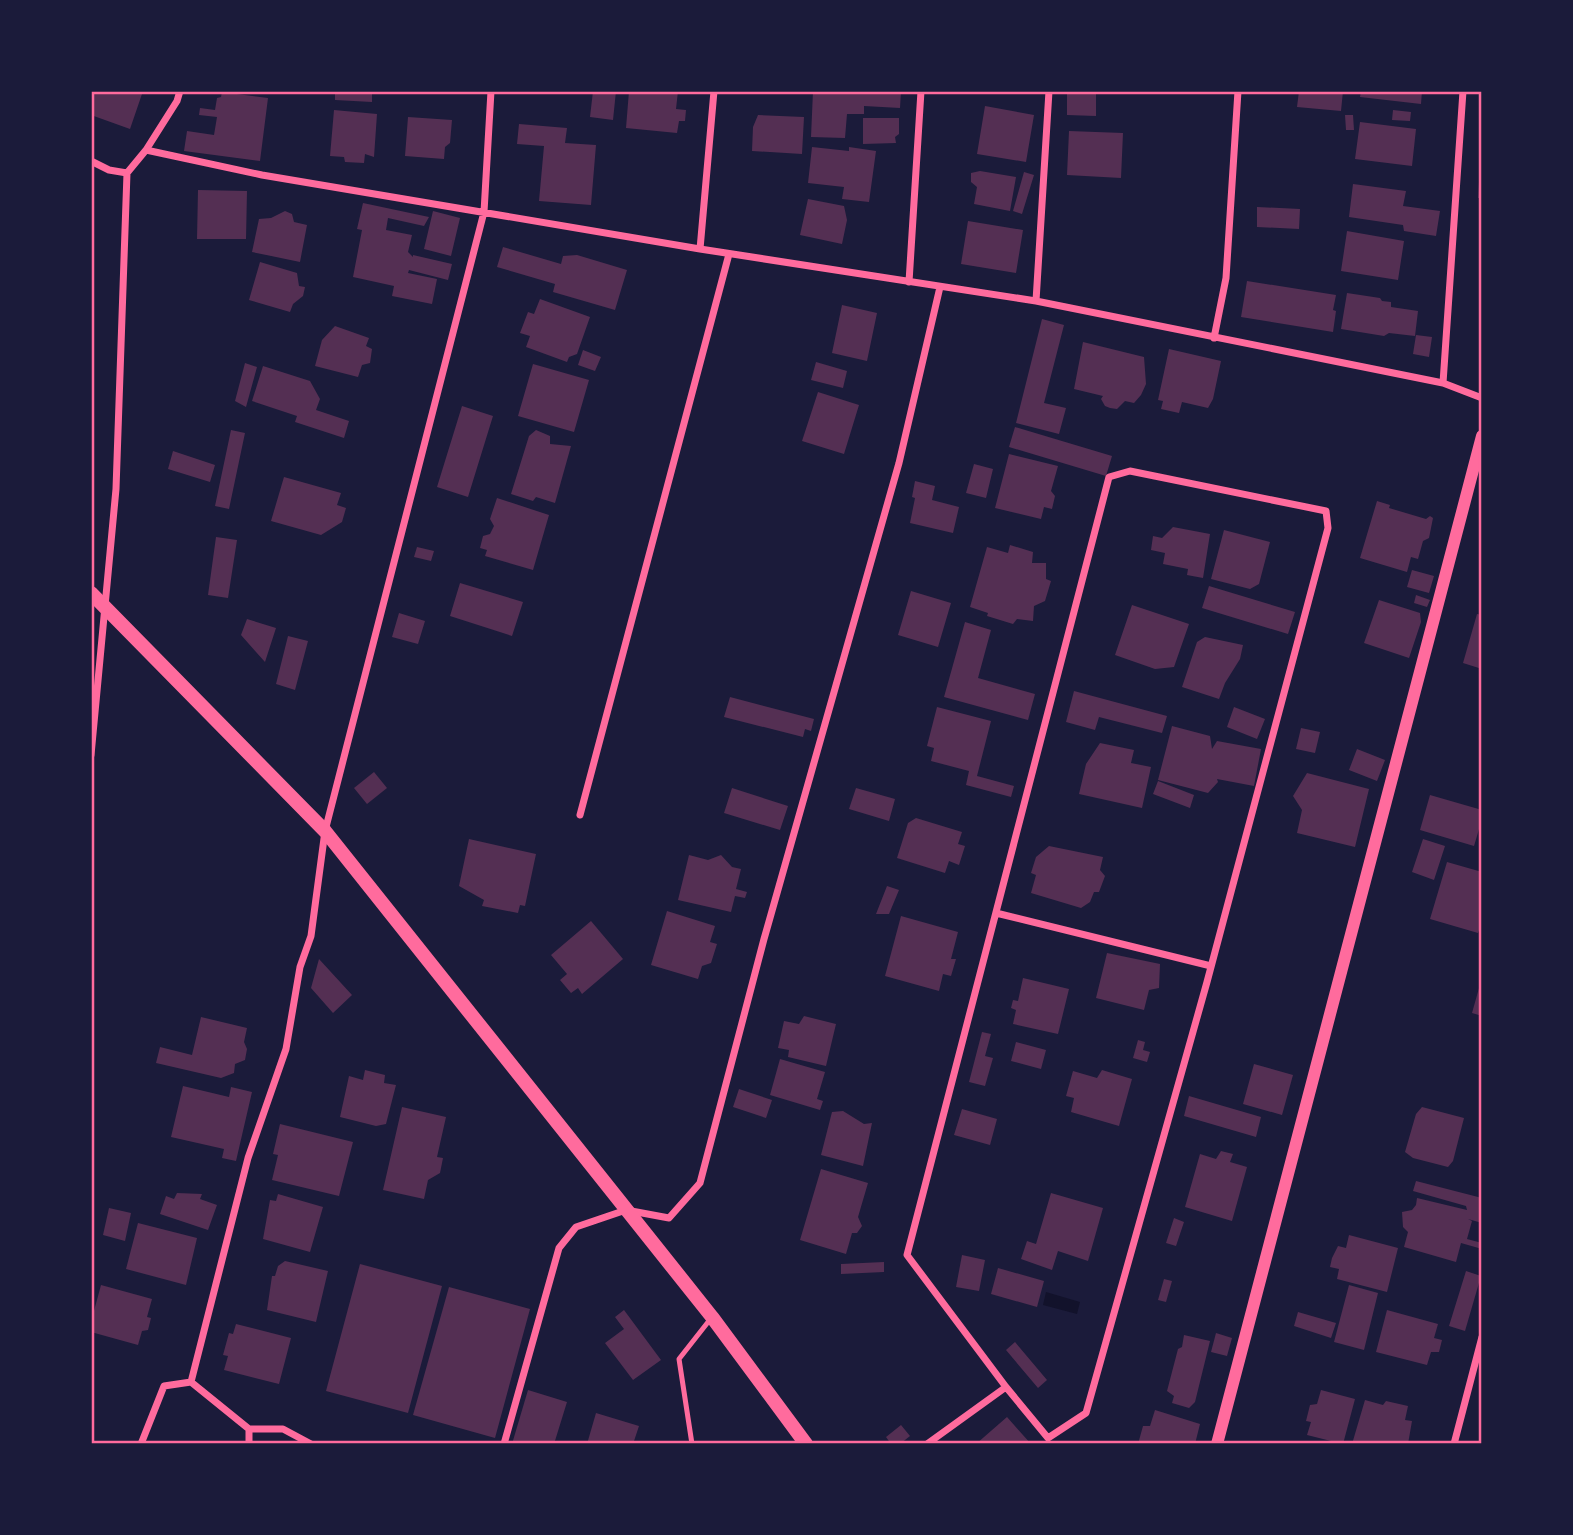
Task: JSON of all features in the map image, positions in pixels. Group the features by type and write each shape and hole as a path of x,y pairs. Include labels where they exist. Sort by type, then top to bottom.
{"main road":[{"path":"91,593 325,831 712,1318 806,1444"}],"street":[{"path":"91,755 116,489 127,173 146,150 177,101 180,91"},
{"path":"191,1382 248,1158 286,1049 300,967 311,936 325,831 484,212 491,91"},
{"path":"701,249 714,91"},
{"path":"909,282 921,91"},
{"path":"1036,301 1048,91"},
{"path":"1214,338 1226,278 1238,91"},
{"path":"1443,383 1463,91"},
{"path":"146,150 262,175 729,254 1036,301 1443,383 1482,398"},
{"path":"91,161 109,170 127,173"},
{"path":"580,814 729,254"},
{"path":"504,1444 559,1248 576,1227 626,1210 668,1218 700,1183 764,939 899,463 940,287"},
{"path":"1217,1444 1482,436"},
{"path":"1130,471 1325,511 1328,528 1211,966 1086,1413 1048,1438 1006,1387 907,1255 1109,477 1130,471"},
{"path":"996,913 1211,966"},
{"path":"1454,1444 1482,1337"},
{"path":"141,1444 164,1386 191,1382 249,1429 283,1429 311,1444"},
{"path":"927,1444 1006,1387"},
{"path":"249,1429 249,1444"}],"lane":[{"path":"692,1444 679,1359 712,1318"}],"shaded area":[{"path":"1046,1292 1080,1302 1077,1314 1043,1305"}],"building":[{"path":"91,91 133,91 142,94 130,129 91,115"},
{"path":"335,91 372,91 372,102 335,100"},
{"path":"593,91 616,91 613,120 590,117"},
{"path":"629,91 678,91 676,109 686,110 685,121 679,121 677,133 626,128"},
{"path":"813,91 901,91 900,108 864,106 864,114 847,114 845,138 811,137"},
{"path":"1067,91 1096,91 1096,116 1067,115"},
{"path":"1299,91 1343,91 1341,111 1297,107"},
{"path":"1361,91 1422,91 1421,104 1360,97"},
{"path":"222,92 268,98 260,161 184,151 187,131 214,135 217,117 199,115 200,108 215,110 217,98 221,97"},
{"path":"985,106 1034,115 1026,162 977,154"},
{"path":"334,110 377,114 374,157 365,154 364,163 345,162 344,157 330,156"},
{"path":"1393,110 1411,112 1410,121 1392,120"},
{"path":"758,115 804,117 802,154 752,151 753,127"},
{"path":"1345,115 1353,115 1354,130 1346,130"},
{"path":"408,117 452,120 450,143 445,147 444,159 405,156"},
{"path":"863,118 899,118 896,143 863,144"},
{"path":"1360,122 1416,129 1412,166 1355,159"},
{"path":"519,124 567,128 565,143 596,145 591,205 539,201 544,146 517,144"},
{"path":"1069,131 1123,133 1121,178 1067,175"},
{"path":"812,147 849,151 849,147 876,151 869,202 842,199 844,187 808,183"},
{"path":"1480,166 1482,198 1478,198"},
{"path":"980,171 1016,177 1010,211 974,204 977,187 971,182 971,173"},
{"path":"1024,172 1034,175 1022,214 1013,211"},
{"path":"1353,184 1406,191 1403,206 1440,211 1436,236 1404,231 1403,225 1349,217"},
{"path":"198,190 247,191 246,239 197,239"},
{"path":"808,199 844,206 847,220 842,244 800,235"},
{"path":"363,203 429,217 424,226 388,218 386,230 412,235 408,252 413,257 452,264 448,280 409,270 408,273 437,279 432,304 392,296 394,286 353,277 362,230 357,229"},
{"path":"1257,207 1300,209 1299,229 1257,227"},
{"path":"285,211 292,214 294,222 307,225 300,262 252,252 259,219 271,218"},
{"path":"433,211 460,218 451,256 424,249"},
{"path":"968,221 1023,230 1016,273 961,264"},
{"path":"1347,231 1404,241 1398,280 1341,271"},
{"path":"503,247 561,264 563,256 577,255 627,270 615,310 553,292 555,284 497,267"},
{"path":"260,262 297,273 299,286 305,287 303,296 293,304 290,312 249,300"},
{"path":"1247,281 1336,295 1333,332 1241,317"},
{"path":"1347,293 1380,298 1382,301 1391,302 1391,307 1418,311 1415,336 1389,333 1384,336 1341,329"},
{"path":"540,299 590,317 577,354 569,357 567,362 526,347 530,336 520,333 528,312 534,314"},
{"path":"842,305 877,313 867,361 832,353"},
{"path":"1042,319 1064,325 1044,403 1066,408 1059,434 1016,423"},
{"path":"335,326 369,338 366,346 372,349 370,363 362,365 358,377 315,366 322,340"},
{"path":"1416,335 1432,337 1429,357 1413,354"},
{"path":"1083,342 1144,357 1146,384 1134,403 1125,401 1117,409 1110,408 1105,406 1101,399 1103,396 1074,389"},
{"path":"1169,349 1221,361 1213,399 1208,408 1182,402 1179,413 1161,409 1163,401 1158,400"},
{"path":"583,350 601,357 595,371 578,365"},
{"path":"816,362 847,371 843,388 811,380"},
{"path":"245,363 257,367 246,407 235,401"},
{"path":"533,364 589,380 574,432 518,416"},
{"path":"263,366 310,381 320,399 316,410 349,421 344,438 295,422 297,416 252,401"},
{"path":"818,392 859,405 844,454 802,441"},
{"path":"462,406 493,416 468,497 437,487"},
{"path":"1015,427 1112,456 1106,476 1009,447"},
{"path":"231,430 245,433 229,509 215,506"},
{"path":"536,430 550,436 550,444 571,446 555,503 536,497 533,501 511,494 529,436"},
{"path":"173,451 215,465 210,482 168,469"},
{"path":"1009,454 1058,466 1051,491 1055,496 1052,509 1044,507 1041,519 995,508"},
{"path":"974,464 993,469 986,498 966,493"},
{"path":"284,477 341,493 337,505 346,508 342,522 321,535 271,521"},
{"path":"915,481 935,486 932,500 959,507 953,533 910,523"},
{"path":"497,498 549,515 533,570 485,556 487,550 480,548 483,536 490,534 494,526 490,519"},
{"path":"1377,501 1390,505 1389,508 1426,519 1430,516 1433,518 1429,538 1423,541 1418,559 1411,557 1407,572 1360,558"},
{"path":"1173,527 1210,534 1203,578 1187,575 1188,569 1163,564 1165,553 1151,550 1153,536 1162,538"},
{"path":"1224,530 1270,542 1259,584 1250,589 1211,579"},
{"path":"216,537 237,540 228,598 208,595"},
{"path":"1010,545 1033,552 1032,563 1046,563 1046,579 1051,581 1045,601 1034,606 1033,621 1017,619 1013,624 987,616 988,613 970,607 987,547 1008,553"},
{"path":"417,547 434,551 431,561 414,557"},
{"path":"1412,570 1434,576 1429,593 1407,587"},
{"path":"460,583 523,602 512,636 450,616"},
{"path":"1209,586 1295,612 1288,634 1202,608"},
{"path":"911,591 951,603 938,647 898,635"},
{"path":"1416,595 1430,600 1427,607 1414,603"},
{"path":"1379,600 1420,613 1421,622 1409,658 1364,643"},
{"path":"1132,605 1189,624 1174,667 1155,669 1115,655"},
{"path":"399,613 425,621 418,644 392,637"},
{"path":"1477,614 1482,615 1482,669 1463,663"},
{"path":"247,619 276,628 265,662 241,635"},
{"path":"965,622 991,630 978,678 1035,694 1028,720 944,697"},
{"path":"288,636 308,641 295,690 276,684"},
{"path":"1205,637 1243,645 1240,659 1225,683 1219,699 1182,687 1197,642"},
{"path":"1074,691 1167,716 1162,733 1099,717 1095,730 1066,722"},
{"path":"730,697 814,719 811,731 805,729 803,737 724,717"},
{"path":"937,707 991,721 977,776 1014,786 1011,797 966,785 969,771 931,761 934,748 927,746"},
{"path":"1234,707 1265,719 1257,739 1227,727"},
{"path":"1172,726 1210,736 1212,749 1217,741 1261,749 1254,786 1217,779 1218,782 1208,793 1158,780"},
{"path":"1301,728 1320,732 1315,753 1296,749"},
{"path":"1100,743 1134,750 1131,763 1151,767 1142,808 1079,794 1086,764"},
{"path":"1357,749 1385,760 1377,781 1349,770"},
{"path":"374,772 387,788 367,804 354,788"},
{"path":"1307,773 1369,789 1355,847 1297,833 1302,810 1293,796"},
{"path":"1158,781 1194,795 1190,808 1153,794"},
{"path":"732,788 788,806 780,830 724,813"},
{"path":"856,788 895,799 889,821 849,809"},
{"path":"1430,795 1482,810 1474,846 1420,830"},
{"path":"916,818 962,832 958,844 965,846 959,865 949,861 945,873 897,858 908,823"},
{"path":"469,839 536,854 525,906 520,905 518,913 482,906 484,900 459,886"},
{"path":"1423,839 1445,846 1434,880 1412,872"},
{"path":"1049,846 1103,857 1100,870 1105,876 1099,892 1094,892 1090,902 1081,908 1031,893 1036,875 1031,873 1036,857"},
{"path":"689,855 708,860 721,855 732,867 741,869 736,889 747,892 745,898 735,896 731,912 678,900"},
{"path":"1447,862 1482,872 1482,921 1478,933 1430,919"},
{"path":"887,886 899,890 889,914 876,914"},
{"path":"667,911 715,926 710,942 717,944 711,963 702,966 698,979 651,965"},
{"path":"901,916 958,932 951,959 956,959 951,976 943,974 939,991 885,976"},
{"path":"591,921 623,959 582,994 578,988 571,993 560,980 567,974 551,955"},
{"path":"1107,953 1160,964 1159,988 1149,990 1144,1010 1096,998"},
{"path":"319,959 352,995 333,1013 311,988"},
{"path":"1023,978 1069,989 1058,1034 1013,1024 1016,1010 1011,1008 1013,1000 1018,1001"},
{"path":"1482,981 1482,1016 1472,1013"},
{"path":"804,1016 836,1024 826,1066 788,1057 789,1050 778,1048 784,1021 799,1024"},
{"path":"201,1017 247,1028 244,1042 247,1049 245,1060 235,1064 234,1073 221,1078 156,1063 160,1047 192,1055"},
{"path":"982,1032 991,1034 985,1056 993,1058 985,1086 969,1082"},
{"path":"1138,1040 1145,1042 1143,1050 1150,1052 1147,1062 1133,1058"},
{"path":"1016,1042 1046,1050 1041,1069 1011,1061"},
{"path":"780,1059 825,1072 817,1099 823,1101 820,1110 770,1095"},
{"path":"1254,1064 1293,1075 1282,1115 1243,1104"},
{"path":"365,1070 385,1075 384,1083 396,1085 386,1124 376,1126 340,1117 349,1076 363,1080"},
{"path":"1102,1070 1132,1079 1119,1126 1071,1112 1074,1098 1066,1096 1073,1071 1097,1078"},
{"path":"183,1086 229,1097 231,1087 252,1092 236,1161 222,1158 224,1149 171,1137"},
{"path":"739,1089 772,1100 766,1118 733,1107"},
{"path":"1189,1096 1261,1117 1256,1137 1184,1116"},
{"path":"402,1107 446,1117 437,1157 443,1158 440,1173 428,1180 424,1199 383,1190"},
{"path":"1422,1107 1464,1118 1453,1161 1448,1167 1413,1158 1405,1152 1416,1114"},
{"path":"962,1109 997,1119 990,1145 954,1135"},
{"path":"843,1111 864,1124 872,1123 863,1166 821,1155 832,1112"},
{"path":"280,1124 353,1142 339,1196 272,1180 278,1155 273,1154"},
{"path":"1221,1151 1233,1154 1230,1162 1247,1167 1232,1221 1185,1207 1200,1154 1216,1159"},
{"path":"821,1169 868,1183 858,1217 862,1226 857,1233 852,1233 846,1254 800,1240"},
{"path":"1416,1181 1482,1198 1482,1223 1468,1219 1472,1221 1467,1239 1482,1243 1482,1249 1461,1243 1456,1262 1404,1247 1408,1232 1403,1227 1402,1212 1412,1210 1417,1198 1467,1210 1466,1206 1413,1191"},
{"path":"177,1193 202,1194 200,1199 217,1205 208,1230 160,1214 166,1196 174,1199"},
{"path":"1051,1193 1103,1208 1088,1261 1058,1251 1052,1270 1021,1259 1027,1241 1036,1244"},
{"path":"278,1194 323,1207 310,1252 263,1239 270,1200 276,1201"},
{"path":"109,1208 131,1213 125,1241 103,1235"},
{"path":"1174,1218 1184,1222 1176,1246 1166,1243"},
{"path":"138,1223 197,1238 186,1285 126,1269"},
{"path":"1349,1235 1398,1248 1387,1292 1337,1279 1339,1269 1330,1267 1332,1258 1338,1246 1346,1248"},
{"path":"962,1255 985,1260 979,1291 956,1287"},
{"path":"285,1261 328,1271 316,1322 267,1310 272,1276 275,1276 278,1266"},
{"path":"884,1262 884,1272 841,1274 841,1264"},
{"path":"360,1264 442,1286 408,1413 326,1391"},
{"path":"998,1268 1044,1281 1037,1307 991,1294"},
{"path":"1466,1271 1481,1276 1465,1331 1449,1326"},
{"path":"1164,1279 1172,1281 1166,1302 1158,1300"},
{"path":"101,1285 152,1299 147,1317 151,1318 148,1330 142,1331 138,1345 91,1332"},
{"path":"1349,1285 1378,1293 1364,1350 1334,1342"},
{"path":"449,1287 530,1309 495,1438 413,1415"},
{"path":"624,1310 661,1360 633,1380 605,1343 624,1329 615,1317"},
{"path":"1387,1310 1438,1324 1434,1338 1442,1340 1439,1352 1431,1352 1427,1365 1376,1352"},
{"path":"1298,1312 1336,1323 1331,1338 1294,1326"},
{"path":"236,1324 291,1338 279,1384 224,1370 228,1356 223,1355 229,1333 233,1334"},
{"path":"1216,1333 1232,1338 1227,1356 1211,1352"},
{"path":"1184,1335 1210,1341 1195,1402 1189,1408 1172,1403 1174,1396 1167,1391"},
{"path":"1015,1342 1047,1380 1038,1388 1006,1350"},
{"path":"528,1390 567,1402 554,1444 512,1444"},
{"path":"1321,1390 1355,1399 1343,1444 1307,1435 1311,1422 1306,1421 1310,1405 1317,1404"},
{"path":"1365,1400 1383,1405 1386,1401 1408,1406 1405,1420 1412,1421 1408,1444 1352,1444"},
{"path":"1155,1410 1200,1424 1195,1444 1138,1444 1143,1426 1150,1426"},
{"path":"596,1413 639,1426 633,1444 587,1444"},
{"path":"1007,1417 1031,1444 976,1444"},
{"path":"901,1425 910,1436 900,1444 891,1444 886,1437"}]}
